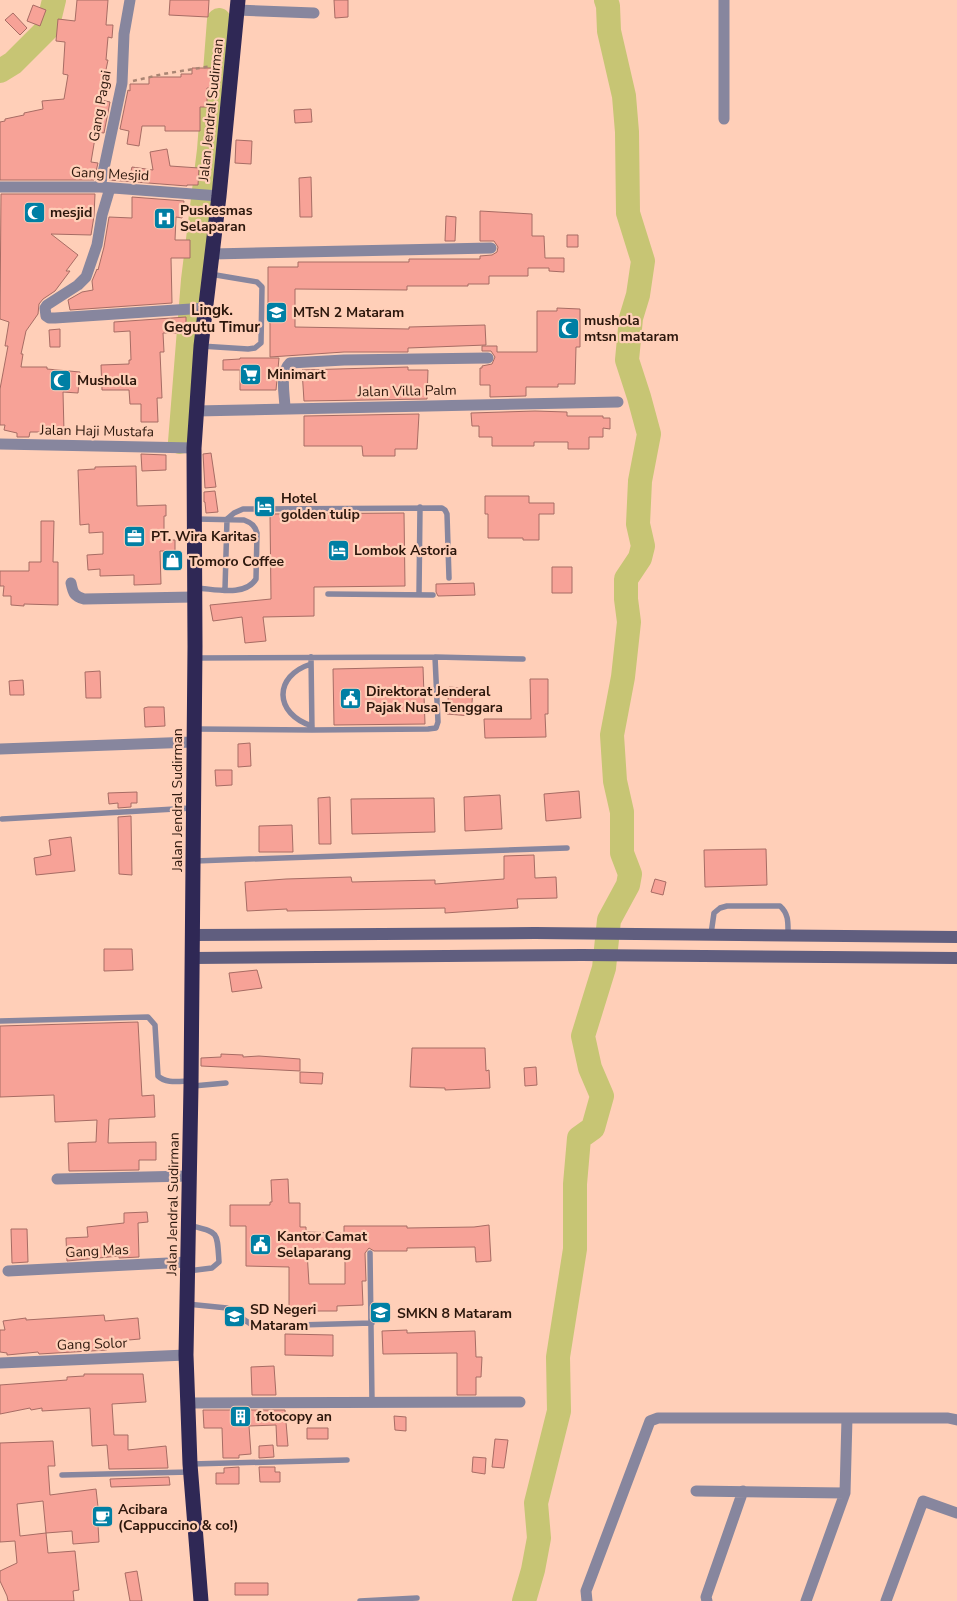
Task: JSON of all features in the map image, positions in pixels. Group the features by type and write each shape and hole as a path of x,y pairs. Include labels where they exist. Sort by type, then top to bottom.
{"highway":[{"name":"Jalan Jendral Sudirman","path":"201,1601 190,1468 186,1355 193,861 194,448 201,346 219,196 238,5"}],"main road":[{"path":"192,935 711,934 957,937"},
{"path":"192,958 634,955 957,958"}],"street":[{"name":"Gang Pagai","path":"130,0 124,34 122,83 97,245 86,277 78,285 44,308 46,316 49,318 206,308"},
{"path":"724,0 724,119"},
{"path":"238,5 314,12"},
{"name":"Gang Mesjid","path":"0,187 105,188 219,196"},
{"path":"212,254 491,248"},
{"path":"285,409 284,374 286,367 290,363 344,360 488,358"},
{"name":"Jalan Villa Palm","path":"196,411 618,402"},
{"name":"Jalan Haji Mustafa","path":"4,444 194,448"},
{"path":"71,583 73,593 77,597 84,598 194,593"},
{"path":"0,749 194,736"},
{"path":"57,1179 189,1176"},
{"name":"Gang Mas","path":"8,1271 188,1266"},
{"name":"Gang Solor","path":"0,1363 186,1355"},
{"path":"188,1403 520,1402"},
{"path":"587,1601 586,1592 650,1421 658,1418 948,1418 957,1420"},
{"path":"806,1601 845,1493 847,1418"},
{"path":"696,1491 845,1493"},
{"path":"708,1601 706,1597 743,1491"},
{"path":"886,1601 923,1501 957,1512"}],"lane":[{"path":"201,346 248,349 255,348 261,343 262,287 260,284 210,274"},
{"path":"419,595 420,507"},
{"path":"225,589 227,519 243,509 442,508 447,514 449,578"},
{"path":"194,519 244,520 250,522 255,527 257,533 256,579 253,585 247,588 194,593"},
{"path":"328,594 433,595"},
{"path":"194,658 311,661 435,657 523,659"},
{"path":"194,736 312,728 436,728 438,722 435,657"},
{"path":"311,661 312,728"},
{"path":"311,661 289,676 284,688 284,701 289,713 299,722 312,728"},
{"path":"2,819 193,808"},
{"path":"193,861 567,848"},
{"path":"711,934 714,913 720,908 727,906 780,906 785,910 788,917 788,935"},
{"path":"0,1021 148,1016 155,1025 158,1076 161,1080 191,1084 226,1083"},
{"path":"188,1266 212,1268 219,1262 218,1238 215,1233 189,1225"},
{"path":"370,1253 372,1401"},
{"path":"188,1304 226,1308 252,1324 262,1326 372,1323"},
{"path":"62,1475 348,1460"},
{"path":"360,1601 417,1598"}],"path":[{"path":"122,83 163,74 232,63"}],"building":[{"path":"77,0 108,0 106,25 113,25 112,38 108,37 106,60 108,60 101,94 101,100 110,102 104,133 96,132 91,162 98,163 94,180 0,180 0,122 24,115 24,113 43,109 42,101 64,99 68,75 63,74 65,42 56,41 58,19 75,21"},
{"path":"170,0 209,0 208,17 169,15"},
{"path":"334,0 348,0 348,17 335,18"},
{"path":"33,5 46,10 40,26 27,21"},
{"path":"13,13 27,28 20,35 5,20"},
{"path":"192,68 211,68 211,88 207,88 207,107 200,107 200,131 165,131 165,126 142,126 139,146 127,144 129,131 120,129 128,90 130,91 130,84 149,84 149,77 181,77 181,74 192,74"},
{"path":"311,109 312,122 295,123 294,110"},
{"path":"236,140 252,141 251,164 235,163"},
{"path":"167,149 170,166 199,168 198,185 187,186 109,180 111,171 130,175 132,167 153,170 150,152"},
{"path":"311,177 312,217 300,217 299,178"},
{"path":"1,194 95,194 91,235 51,234 78,255 66,271 70,271 55,291 39,304 38,314 26,331 21,354 23,354 21,367 47,367 47,369 80,372 78,393 63,392 64,432 30,432 29,437 17,437 17,433 4,430 5,425 0,425 0,389 8,346 5,346 9,322 0,319"},
{"path":"132,197 184,201 182,218 176,217 175,240 190,240 190,258 171,258 172,303 70,310 68,300 82,292 93,290 92,281 98,270 109,217 132,218"},
{"path":"480,211 532,214 532,236 544,236 545,258 564,258 564,272 549,271 549,268 528,268 528,276 489,276 489,284 407,286 407,290 295,289 295,327 409,329 409,327 485,325 486,345 408,348 408,352 344,352 270,357 268,267 298,267 298,262 409,262 409,259 480,259 480,256 492,255 497,252 498,247 494,241 480,241"},
{"path":"446,216 456,217 455,241 445,241"},
{"path":"567,235 578,235 578,247 567,247"},
{"path":"557,308 580,309 580,347 576,347 575,384 558,384 558,387 526,387 526,396 490,397 490,385 480,385 480,368 492,364 495,357 491,351 482,351 482,346 497,346 497,352 537,352 537,311 557,311"},
{"path":"186,317 186,333 163,333 164,352 160,352 162,398 157,398 158,422 141,422 141,404 130,404 129,390 102,390 101,365 129,364 129,360 131,360 130,331 114,332 114,322"},
{"path":"60,329 60,347 50,347 49,330"},
{"path":"279,358 276,390 240,390 240,370 223,370 223,360"},
{"path":"408,367 408,370 428,370 427,399 304,401 302,370"},
{"path":"567,412 567,416 603,416 603,418 610,418 610,429 603,428 603,437 589,437 589,449 568,449 568,442 534,442 534,446 492,446 492,437 479,437 479,426 472,426 471,413"},
{"path":"419,414 417,449 395,449 395,456 363,456 362,446 304,446 304,416"},
{"path":"211,453 216,487 205,488 203,454"},
{"path":"141,454 166,455 166,470 142,471"},
{"path":"136,466 137,506 166,505 164,540 175,540 175,551 160,551 161,584 134,585 134,575 100,576 100,569 88,570 87,555 103,554 103,532 89,533 89,524 80,525 78,470 95,469 95,467"},
{"path":"215,491 218,512 206,513 204,492"},
{"path":"485,496 529,496 529,503 554,503 554,514 539,514 539,540 488,538 488,514 485,514"},
{"name":"Lombok Astoria","path":"404,513 405,586 314,587 314,616 263,617 266,641 245,643 242,617 213,621 210,605 271,599 270,514"},
{"path":"41,521 54,521 53,562 58,562 58,605 11,605 11,596 3,596 4,586 0,586 0,571 29,571 29,562 41,562"},
{"path":"552,567 572,567 572,593 552,593"},
{"path":"474,583 475,595 438,596 436,592 436,584"},
{"path":"423,667 425,724 334,725 333,669"},
{"path":"100,671 101,698 86,698 85,672"},
{"path":"530,679 548,679 548,714 545,714 546,737 485,738 484,719 531,719"},
{"path":"23,680 24,695 10,695 9,681"},
{"path":"449,687 473,689 471,716 447,714"},
{"path":"164,707 165,726 145,727 144,708"},
{"path":"250,743 251,766 238,767 238,744"},
{"path":"215,770 232,770 232,785 216,786"},
{"path":"579,791 581,818 546,821 544,794"},
{"path":"137,792 137,803 131,803 131,807 118,808 118,803 109,804 108,793"},
{"path":"500,795 502,829 465,831 464,797"},
{"path":"330,797 331,844 319,844 318,798"},
{"path":"434,798 435,832 352,834 351,799"},
{"path":"131,816 132,875 119,874 118,817"},
{"path":"292,825 293,852 259,852 259,826"},
{"path":"71,837 75,871 36,875 34,858 51,855 49,840"},
{"path":"766,849 767,885 705,887 704,850"},
{"path":"534,855 535,878 556,877 557,898 517,899 518,908 445,913 445,908 247,911 245,882 351,877 352,882 435,880 435,884 504,879 504,856"},
{"path":"655,879 666,882 663,895 651,892"},
{"path":"104,949 132,949 133,970 104,971"},
{"path":"257,970 262,988 232,992 229,973"},
{"path":"138,1022 142,1096 154,1095 155,1117 109,1119 108,1143 156,1142 156,1160 139,1160 139,1170 69,1171 68,1143 96,1142 97,1120 55,1122 54,1095 0,1097 0,1026"},
{"path":"412,1048 485,1048 486,1071 489,1070 490,1088 445,1090 445,1088 410,1087"},
{"path":"221,1054 243,1055 243,1057 259,1056 300,1059 300,1071 201,1066 201,1058 221,1057"},
{"path":"536,1067 537,1085 525,1086 524,1068"},
{"path":"300,1072 323,1073 322,1084 300,1083"},
{"path":"288,1179 289,1203 300,1203 300,1227 306,1227 306,1232 344,1233 344,1226 407,1226 407,1228 489,1225 491,1261 476,1262 475,1247 407,1248 407,1251 374,1251 369,1248 365,1253 366,1281 362,1281 363,1305 337,1306 337,1311 289,1311 289,1267 246,1266 246,1226 230,1226 230,1205 270,1205 270,1202 272,1202 271,1180","holes":["307,1251 345,1251 345,1284 309,1284"]},
{"path":"147,1212 148,1222 138,1223 139,1257 119,1258 119,1256 67,1261 66,1238 88,1237 87,1227 124,1223 124,1213"},
{"path":"11,1229 27,1229 28,1262 12,1263"},
{"path":"104,1315 105,1321 138,1318 140,1339 106,1342 107,1350 7,1355 7,1353 0,1352 0,1330 5,1330 3,1321 26,1318 26,1320"},
{"path":"407,1330 407,1333 475,1331 476,1357 482,1357 481,1377 476,1377 476,1395 457,1395 457,1353 383,1354 382,1331"},
{"path":"285,1334 333,1335 333,1356 285,1355"},
{"path":"274,1366 276,1395 252,1395 251,1367"},
{"path":"84,1374 143,1374 146,1402 112,1404 114,1435 128,1435 128,1450 166,1446 168,1468 109,1469 107,1445 92,1446 90,1408 42,1411 42,1408 31,1410 30,1408 0,1414 0,1385 67,1380 67,1377 84,1376"},
{"path":"203,1410 285,1410 288,1446 277,1446 276,1425 249,1426 251,1454 239,1455 239,1458 223,1458 222,1428 204,1428"},
{"path":"394,1416 406,1417 406,1431 395,1430"},
{"path":"307,1428 328,1428 328,1439 307,1439"},
{"path":"495,1439 508,1440 504,1468 492,1467"},
{"path":"53,1441 55,1466 48,1466 50,1495 96,1489 99,1542 73,1544 72,1531 46,1533 48,1553 75,1551 79,1590 73,1591 74,1601 8,1601 0,1581 0,1571 17,1563 15,1541 0,1542 0,1443","holes":["43,1501 46,1533 20,1536 17,1504"]},
{"path":"273,1445 274,1457 259,1458 259,1446"},
{"path":"473,1457 486,1458 485,1474 472,1472"},
{"path":"239,1467 239,1484 216,1484 216,1473 224,1473 224,1468"},
{"path":"259,1467 275,1467 275,1472 280,1472 280,1482 260,1482"},
{"path":"169,1477 170,1485 111,1487 110,1479"},
{"path":"137,1571 142,1601 130,1601 125,1573"},
{"path":"235,1583 268,1583 268,1595 235,1595"}],"waterway":[{"path":"0,71 13,63 47,29 54,0"},
{"path":"524,1601 533,1570 539,1538 536,1503 559,1411 558,1357 575,1249 575,1184 579,1138 593,1128 602,1096 590,1068 583,1036 604,968 609,920 628,885 630,874 622,853 622,812 615,781 612,735 623,677 629,622 626,579 640,558 643,546 638,524 640,481 649,434 627,360 631,318 638,295 643,261 628,213 627,132 624,96 609,31 606,0"},
{"path":"180,442 193,280 209,150 219,20"}],"place":[{"name":"mesjid","path":"34,212"},
{"name":"Puskesmas Selaparan","path":"164,218"},
{"name":"MTsN 2 Mataram","path":"277,312"},
{"name":"mushola mtsn mataram","path":"568,328"},
{"name":"Minimart","path":"251,374"},
{"name":"Musholla","path":"61,380"},
{"name":"Hotel golden tulip","path":"265,506"},
{"name":"PT. Wira Karitas","path":"135,536"},
{"name":"Lombok Astoria","path":"338,550"},
{"name":"Tomoro Coffee","path":"173,561"},
{"name":"Direktorat Jenderal Pajak Nusa Tenggara","path":"350,699"},
{"name":"Kantor Camat Selaparang","path":"261,1244"},
{"name":"SMKN 8 Mataram","path":"381,1313"},
{"name":"SD Negeri Mataram","path":"234,1317"},
{"name":"fotocopy an","path":"240,1416"},
{"name":"Acibara (Cappuccino & co!)","path":"102,1517"}],"district":[{"name":"Lingk. Gegutu Timur","path":"212,318"}]}
